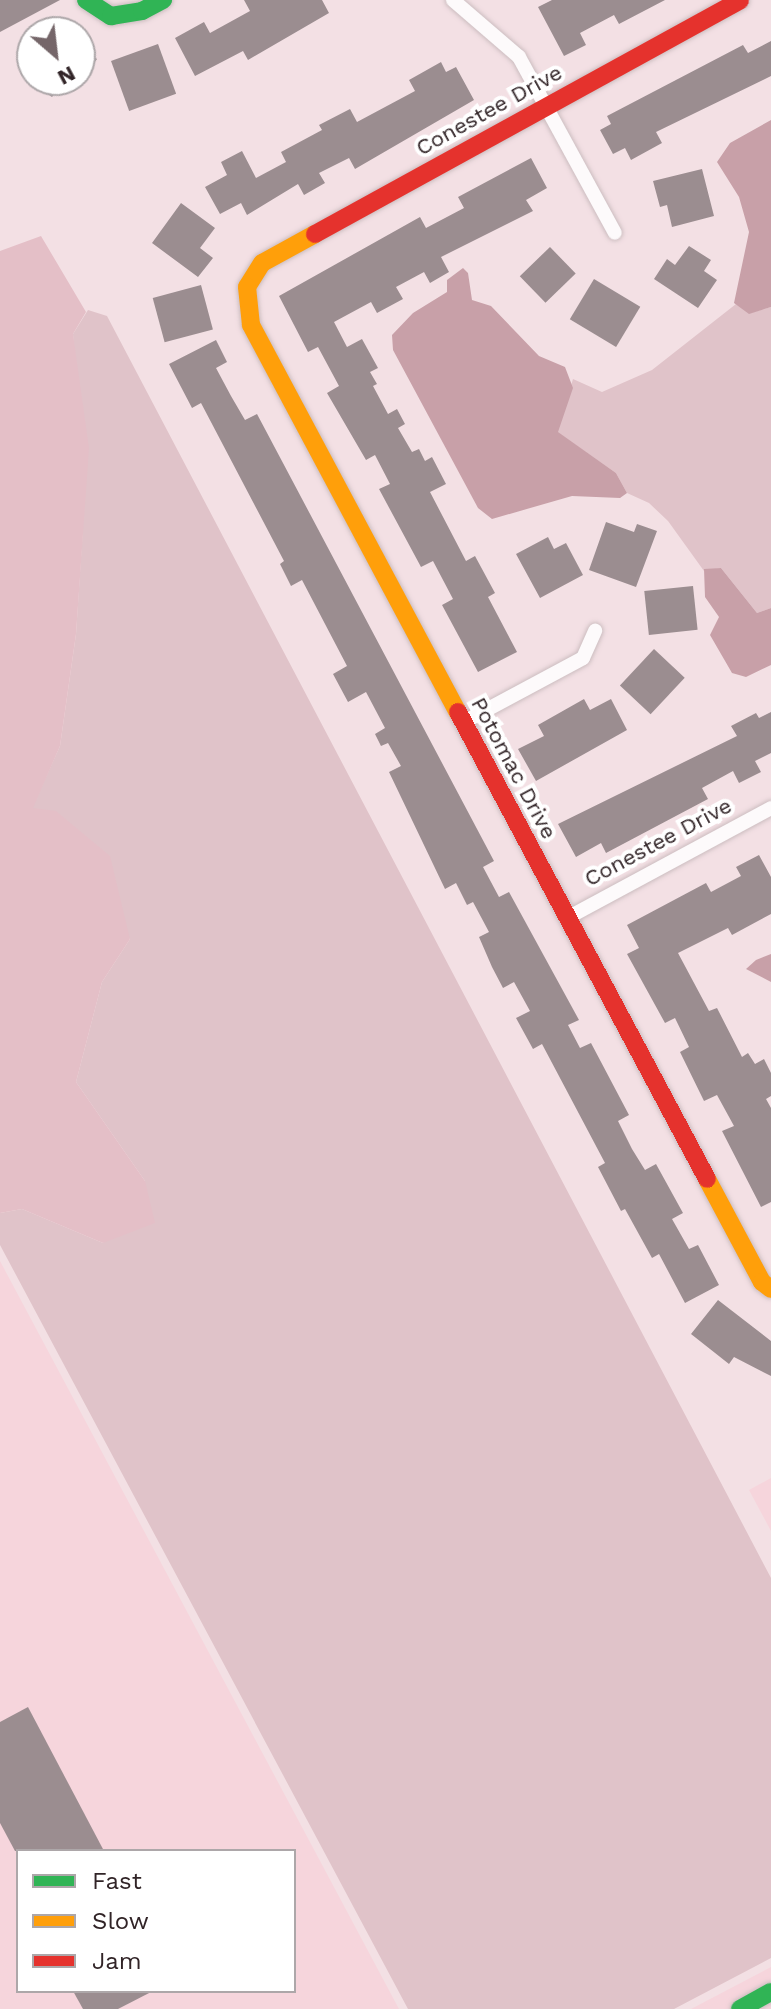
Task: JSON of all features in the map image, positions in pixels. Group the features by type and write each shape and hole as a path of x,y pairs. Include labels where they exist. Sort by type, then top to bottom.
{"street":[{"path":"86,0 111,16 142,11 163,0"},
{"path":"453,0 519,57 615,233"},
{"name":"Conestee Drive","path":"262,263 740,0"},
{"name":"Potomac Drive","path":"262,263 247,287 251,325 762,1282 771,1289"},
{"path":"462,723 583,658 595,631"},
{"name":"Conestee Drive","path":"567,918 771,808"},
{"path":"743,2008 771,1992"}],"shaded area":[{"path":"771,120 771,307 749,314 734,303 749,232 739,197 717,162 730,143"},
{"path":"41,236 86,312 73,334 89,448 76,634 60,746 33,808 56,811 110,856 130,939 102,982 76,1082 145,1181 155,1223 103,1243 22,1209 0,1213 0,251"},
{"path":"463,268 468,273 472,300 491,306 539,356 565,367 573,388 558,432 616,473 627,493 620,498 572,496 492,519 478,508 393,350 392,335 413,313 447,292 447,280"},
{"path":"736,304 750,313 771,307 771,608 757,613 721,568 704,571 668,521 649,503 627,493 616,473 557,432 573,379 602,392 652,370"},
{"path":"88,310 107,316 771,1578 771,1958 674,2009 408,2009 0,1245 0,1213 22,1209 103,1243 145,1181 76,1082 102,982 130,939 32,808 60,746 76,634 83,527 73,334"},
{"path":"721,568 757,613 771,608 771,665 746,677 732,673 710,635 719,617 705,597 704,569"},
{"path":"771,954 771,982 746,969 756,960"},
{"path":"0,1261 399,2009 0,2009"},
{"path":"771,1478 771,1531 749,1490"},
{"path":"771,1967 771,2009 691,2009"}],"building":[{"path":"0,0 60,0 30,16 16,16 16,23 0,32"},
{"path":"244,0 322,0 329,13 248,60 243,51 195,76 175,38 204,22 210,33 250,11"},
{"path":"552,0 665,0 619,24 614,15 580,33 586,45 564,56 538,7"},
{"path":"771,41 771,76 656,132 662,143 631,160 625,148 613,154 600,130 611,124 607,116 743,45 748,53"},
{"path":"158,44 176,94 129,111 111,61"},
{"path":"441,62 446,72 456,67 474,100 355,169 349,158 319,173 325,183 304,195 298,184 247,215 241,203 220,214 205,187 227,175 221,162 242,151 256,178 286,162 281,152 322,130 319,125 350,109 357,122 415,91 409,80"},
{"path":"531,158 547,188 526,200 533,211 441,257 449,272 430,283 424,272 396,287 403,299 377,313 371,302 334,322 347,347 362,339 378,368 370,372 377,384 373,386 388,414 397,409 405,424 398,428 412,452 419,449 425,461 432,457 446,484 430,492 466,561 475,556 495,593 488,597 517,652 478,672 442,605 453,599 433,561 421,567 379,489 390,484 375,455 366,460 327,393 339,386 318,347 308,352 279,296 420,217 426,228 464,208 458,197"},
{"path":"702,169 714,216 672,227 667,205 660,207 653,181"},
{"path":"181,203 215,228 200,248 213,258 198,277 152,243"},
{"path":"689,246 711,260 704,271 717,280 698,308 654,279 667,259 675,265"},
{"path":"550,247 576,274 545,303 520,276"},
{"path":"594,279 640,307 616,347 570,319"},
{"path":"201,285 213,329 165,342 153,298"},
{"path":"216,340 227,362 216,368 245,420 257,414 494,861 483,867 499,897 509,892 579,1020 568,1025 580,1048 591,1043 629,1115 618,1121 632,1149 645,1170 656,1164 683,1213 672,1219 689,1249 698,1245 719,1285 685,1303 659,1254 652,1258 625,1209 621,1211 598,1167 605,1163 542,1044 533,1049 516,1018 530,1011 514,982 503,988 492,967 479,937 489,932 473,902 467,905 456,883 445,889 389,772 401,766 388,743 381,746 375,734 385,728 366,692 348,702 333,674 347,666 302,580 291,586 280,564 284,561 201,403 192,408 169,364"},
{"path":"606,522 634,532 637,524 657,531 636,587 589,570"},
{"path":"548,537 554,549 566,543 583,575 540,598 516,554"},
{"path":"693,586 698,630 649,635 644,591"},
{"path":"654,649 685,678 651,714 620,686"},
{"path":"584,699 590,710 611,699 627,730 536,781 518,749 544,736 538,725"},
{"path":"771,712 771,753 755,761 761,772 739,783 733,771 702,788 708,799 606,853 601,843 576,857 558,824 737,736 731,726 756,713 759,718"},
{"path":"759,855 771,877 771,914 732,935 728,928 678,953 709,1011 717,1008 742,1057 748,1053 755,1064 764,1059 771,1073 771,1096 766,1099 771,1108 771,1202 761,1207 722,1131 734,1126 717,1095 704,1101 680,1052 689,1047 675,1018 665,1023 627,954 639,948 627,925 706,883 711,892 741,876 736,867"},
{"path":"718,1300 771,1341 771,1376 734,1357 729,1364 691,1334"},
{"path":"28,1707 103,1849 15,1851 0,1823 0,1722"},
{"path":"74,1993 149,1993 118,2009 83,2009"}],"traffic: fast":[{"path":"86,0 111,16 142,11 163,0"},
{"path":"740,2009 771,1992"}],"traffic: slow":[{"path":"315,234 262,263 247,287 251,325 458,712"},
{"path":"707,1179 762,1282 771,1289"}],"traffic: jam":[{"path":"315,234 740,0"},
{"path":"458,712 707,1179"}]}
